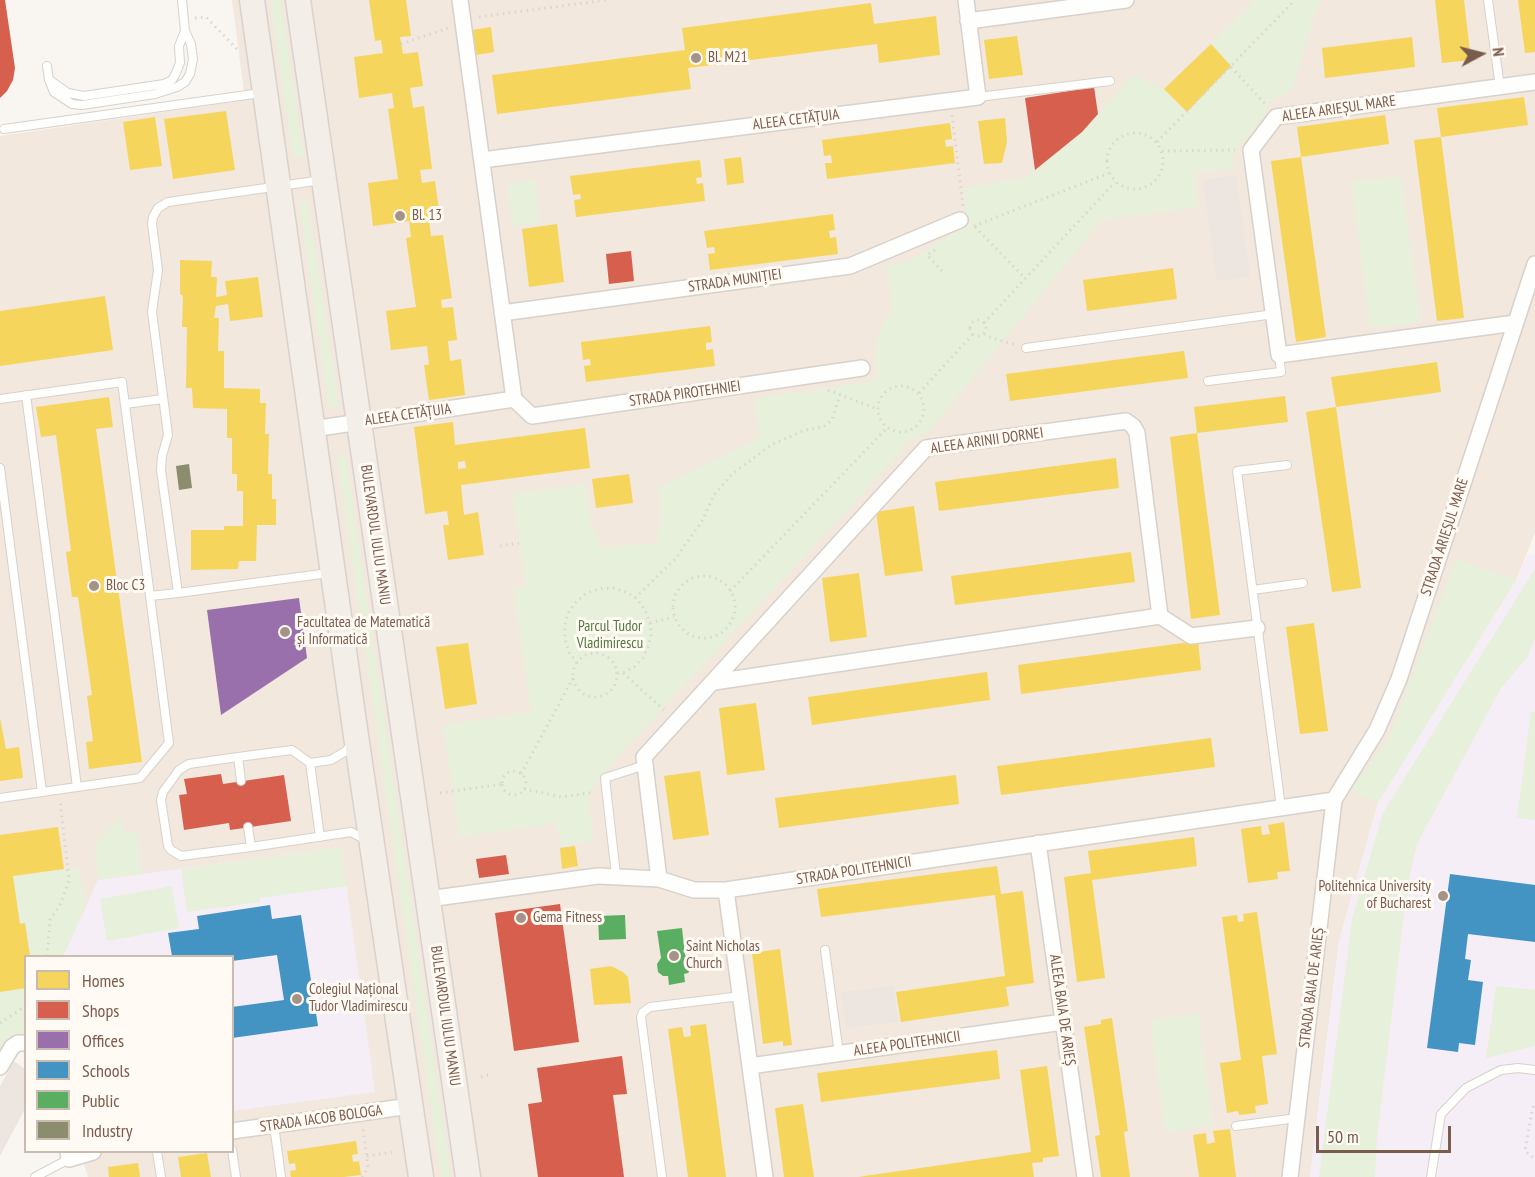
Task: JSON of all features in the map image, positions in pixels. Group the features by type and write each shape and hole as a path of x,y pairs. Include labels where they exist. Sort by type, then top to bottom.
{"main road":[{"path":"252,0 332,572 421,1177"},
{"name":"BULEVARDUL IULIU MANIU","path":"298,0 468,1177"}],"street":[{"path":"460,0 514,399"},
{"path":"966,0 978,98"},
{"path":"968,21 1126,0"},
{"name":"ALEEA ARIEȘUL MARE","path":"1251,150 1276,117 1535,82"},
{"name":"ALEEA CETĂȚUIA","path":"482,160 978,98"},
{"path":"1251,150 1279,355 1515,323"},
{"name":"STRADA MUNIȚIEI","path":"502,313 850,266 967,220"},
{"name":"STRADA ARIEȘUL MARE","path":"1334,800 1377,730 1399,679 1535,264"},
{"name":"STRADA PIROTEHNIEI","path":"514,399 532,416 862,368"},
{"name":"ALEEA CETĂȚUIA","path":"313,429 514,399"},
{"name":"ALEEA ARINII DORNEI","path":"645,765 644,757 926,447 1126,421 1133,426 1137,433 1160,616"},
{"path":"714,682 1160,616 1191,636 1257,628"},
{"path":"645,765 659,879"},
{"name":"STRADA POLITEHNICII","path":"428,900 615,875 659,879 694,890 726,890 1334,800"},
{"name":"STRADA BAIA DE ARIEȘ","path":"1290,1177 1334,800"},
{"name":"ALEEA BAIA DE ARIEȘ","path":"1038,843 1085,1177"},
{"path":"726,890 765,1177"},
{"name":"ALEEA POLITEHNICII","path":"750,1066 1063,1022"},
{"path":"0,1067 12,1047 18,1043 24,1043"},
{"name":"STRADA IACOB BOLOGA","path":"234,1131 410,1106"},
{"path":"68,1155 85,1153"}],"lane":[{"path":"47,66 54,92 72,104 82,105 169,91 185,82 190,74 191,44 185,31 182,0"},
{"path":"1488,0 1500,87"},
{"path":"49,80 68,93 84,96 164,84 171,80 180,63 179,46 185,31"},
{"name":"ALEEA CETĂȚUIA","path":"978,98 1110,81"},
{"path":"4,129 265,93"},
{"path":"178,593 161,470 168,435 152,312 158,270 152,224 155,212 168,202 324,180"},
{"path":"1026,348 1274,314"},
{"path":"1208,381 1281,372 1279,355"},
{"path":"0,399 122,382 169,743 140,778 0,798"},
{"path":"26,395 77,787"},
{"path":"125,404 163,399"},
{"path":"1281,807 1237,471 1287,465"},
{"path":"0,468 42,792"},
{"path":"150,596 332,572"},
{"path":"1253,590 1303,584"},
{"path":"356,736 346,751 331,760 310,763 292,750 189,764 179,770 163,792 161,800 168,846 181,856 351,832 367,841 372,848"},
{"path":"238,757 241,782"},
{"path":"310,763 320,837"},
{"path":"615,875 604,778 645,765"},
{"path":"248,827 251,847"},
{"path":"825,950 839,1054"},
{"path":"662,1177 641,1017 643,1012 650,1008 741,996"},
{"path":"1431,1177 1441,1114 1466,1088 1501,1070 1518,1068 1535,1070"},
{"path":"1236,1126 1297,1118"},
{"path":"274,1125 281,1177"},
{"path":"157,1153 161,1177"},
{"path":"232,1153 236,1177"},
{"path":"35,1177 68,1155"}],"path":[{"path":"401,44 480,16 606,0"},
{"path":"1157,142 1295,0"},
{"path":"206,17 238,51"},
{"path":"1231,66 1276,117"},
{"path":"950,101 967,220 1025,278"},
{"path":"1141,133 1157,142 1162,151 1160,176 1147,187 1130,189 1115,182 1109,173 1107,155 1116,140 1123,135 1141,133"},
{"path":"1162,151 1251,150"},
{"path":"967,220 1109,173"},
{"path":"984,323 1115,182"},
{"path":"937,248 927,255 942,271"},
{"path":"984,334 986,329 984,323 979,320 972,324 970,328 973,334 980,336 984,334 1026,348"},
{"path":"919,393 973,334"},
{"path":"798,377 878,410"},
{"path":"907,386 919,393 925,408 921,422 909,432 901,433 887,428 882,423 878,410 882,396 892,387 907,386"},
{"path":"634,598 676,558 702,521 714,495 731,475 771,445 799,432 823,427 832,420 840,395"},
{"path":"730,591 887,428"},
{"path":"500,546 519,543"},
{"path":"695,577 715,578 724,583 730,591 735,609 733,618 721,633 713,637 694,637 679,626 674,617 672,607 674,597 686,581 695,577"},
{"path":"577,663 567,645 565,626 568,613 587,593 613,588 626,592 645,610 650,622 651,635 642,658 634,667 617,674"},
{"path":"650,622 674,617"},
{"path":"521,774 574,677 577,663 589,654 602,654 612,660 617,674 614,687 609,692 594,697 580,691 574,677"},
{"path":"623,673 677,721"},
{"path":"514,771 521,774 525,781 524,789 519,794 511,795 505,791 502,784 507,774 514,771"},
{"path":"440,793 502,784"},
{"path":"524,789 562,797 606,790"},
{"path":"47,955 50,920 61,903 69,880 59,790"},
{"path":"0,1023 24,1007"},
{"path":"481,1077 488,1075"},
{"path":"1533,1106 1525,1151 1535,1160"},
{"path":"361,1113 368,1168 362,1177"},
{"path":"367,1156 396,1152"}],"shaded area":[{"path":"232,0 1535,0 1535,533 1516,580 1378,803 1339,941 1310,1177 88,1177 80,1153 234,1153 234,955 24,955 24,1037 4,1045 0,1053 0,136 245,100"},
{"path":"1236,175 1250,276 1217,281 1203,180"},
{"name":"Politehnica University of Bucharest","path":"1528,554 1535,555 1535,1177 1310,1177 1339,941 1378,803 1516,580"},
{"name":"Colegiul Național Tudor Vladimirescu","path":"341,847 375,1092 234,1111 234,955 63,955 98,880"},
{"path":"893,986 898,1022 846,1028 841,992"},
{"path":"14,1061 24,1068 24,1111 0,1156 0,1086"}],"green space":[{"path":"270,0 281,0 304,155 293,157"},
{"name":"Parcul Tudor Vladimirescu","path":"1256,0 1323,0 1317,7 1292,90 1270,102 1262,118 1233,155 1234,168 1195,173 1199,207 1102,220 933,427 921,436 904,443 905,448 613,762 588,793 593,841 561,846 556,823 459,837 443,725 531,712 513,589 526,586 512,494 586,484 592,527 602,547 657,543 661,512 657,488 760,438 754,399 878,380 875,357 879,330 892,310 886,265 907,262 967,225 963,188 1027,177 1082,132 1133,75 1164,89"},
{"path":"1401,176 1421,322 1370,328 1351,182"},
{"path":"535,180 540,222 513,226 507,184"},
{"path":"308,201 339,407 329,408 299,203"},
{"path":"346,454 451,1177 441,1177 337,456"},
{"path":"1456,559 1516,580 1378,803 1350,790 1388,739"},
{"path":"1535,569 1535,638 1528,656 1501,688 1417,844 1407,888 1377,1138 1375,1177 1319,1177 1352,919 1383,813"},
{"path":"1531,711 1535,712 1535,820 1517,818"},
{"path":"121,815 123,833 137,831 142,874 98,880 94,845"},
{"path":"341,847 347,886 260,898 260,902 187,912 181,869"},
{"path":"79,867 86,907 63,955 30,955 25,924 20,924 13,876"},
{"path":"172,886 179,928 107,941 100,899"},
{"path":"1496,986 1535,990 1535,1046 1486,1058"},
{"path":"24,988 24,1037 4,1045 0,1053 0,992"},
{"path":"1198,1014 1213,1125 1165,1132 1150,1020"}],"building: Homes":[{"name":"Bl. 13","path":"369,0 406,0 411,36 400,37 403,54 418,52 423,86 410,88 413,108 424,106 432,169 420,170 422,183 435,181 439,211 428,212 431,236 443,235 452,298 441,300 442,308 453,307 457,340 448,341 450,361 461,359 465,395 429,400 424,365 429,365 427,346 391,350 386,311 416,307 406,238 411,237 409,221 373,226 368,183 398,179 388,109 394,108 392,93 359,98 354,57 383,53 381,40 375,41"},
{"path":"1435,0 1464,0 1471,60 1442,63"},
{"path":"1518,0 1535,0 1535,52 1525,53"},
{"name":"Bl. M21","path":"871,3 874,24 936,16 940,55 879,63 877,44 688,68 691,89 497,114 492,75 685,50 682,28"},
{"path":"491,27 494,52 476,55 472,30"},
{"path":"1017,36 1023,75 989,79 984,40"},
{"path":"1412,37 1415,67 1325,78 1322,48"},
{"path":"1211,44 1231,66 1187,112 1164,89"},
{"path":"1524,97 1528,125 1441,137 1437,108"},
{"path":"226,111 235,170 173,179 164,119"},
{"path":"1385,115 1389,144 1301,157 1297,127"},
{"path":"155,117 162,166 130,170 123,122"},
{"path":"1005,118 1007,142 1002,163 984,164 978,121"},
{"path":"950,123 952,139 945,140 946,147 953,146 955,163 827,179 825,163 832,163 831,155 824,156 822,140"},
{"path":"1441,137 1464,318 1437,321 1414,140"},
{"path":"741,157 744,183 727,185 724,159"},
{"path":"1301,157 1326,337 1296,342 1271,161"},
{"path":"700,160 702,177 696,178 697,184 703,183 705,201 576,217 574,200 581,199 580,194 573,195 570,176"},
{"path":"833,214 835,230 829,231 830,238 836,237 838,254 710,270 708,254 715,253 714,247 707,248 704,231"},
{"path":"557,224 564,282 529,287 522,229"},
{"path":"180,260 212,261 211,277 217,277 216,297 227,295 225,281 258,277 263,317 230,321 228,304 216,306 214,318 219,318 218,351 224,351 224,388 260,389 260,403 266,403 265,434 269,434 268,474 272,474 272,499 276,499 276,525 257,525 256,561 239,561 238,569 191,570 191,530 224,530 224,526 243,526 243,491 237,491 237,474 232,474 232,438 227,438 227,409 193,408 192,388 186,388 187,327 182,327 183,296 180,294"},
{"path":"1173,268 1177,299 1087,311 1083,280"},
{"path":"105,296 113,350 0,366 0,311"},
{"path":"710,326 712,342 706,343 706,350 713,349 715,366 586,382 584,366 591,365 590,359 583,360 581,342"},
{"path":"1184,351 1188,378 1010,401 1006,374"},
{"path":"1437,362 1441,392 1336,407 1331,377"},
{"path":"1285,396 1288,422 1197,433 1194,407"},
{"name":"Bloc C3","path":"109,397 113,427 96,429 142,762 89,769 86,742 93,741 87,696 92,695 78,597 72,597 66,552 71,551 56,435 41,437 36,407"},
{"path":"1336,407 1361,588 1332,592 1306,412"},
{"path":"453,422 455,445 585,428 590,468 461,485 464,515 478,512 484,555 448,560 443,525 449,525 447,511 425,514 414,427","holes":["465,461 466,468 458,469 458,462"]},
{"path":"1197,433 1220,615 1191,619 1170,437"},
{"path":"1116,458 1119,488 939,511 935,482"},
{"path":"629,474 633,503 596,508 592,479"},
{"path":"914,506 923,571 885,576 876,512"},
{"path":"1131,552 1135,582 955,605 951,576"},
{"path":"859,573 867,637 830,642 822,578"},
{"path":"1314,623 1328,731 1300,734 1286,627"},
{"path":"1198,641 1201,670 1021,694 1018,665"},
{"path":"468,643 477,704 445,709 436,647"},
{"path":"987,672 990,700 812,725 808,697"},
{"path":"756,703 765,770 727,775 719,708"},
{"path":"0,718 6,749 19,747 23,778 0,781"},
{"path":"1211,738 1215,767 1001,795 997,766"},
{"path":"700,771 709,835 673,840 664,776"},
{"path":"956,775 959,804 779,828 775,798"},
{"path":"1284,822 1290,871 1277,872 1278,879 1248,883 1241,829 1261,826 1262,835 1270,834 1268,825"},
{"path":"58,827 64,869 13,876 20,924 25,923 30,955 24,955 24,988 0,992 0,835"},
{"path":"1194,837 1197,866 1092,880 1105,978 1077,982 1064,877 1091,873 1088,851"},
{"path":"575,846 578,866 562,869 560,848"},
{"path":"997,866 1001,894 1023,891 1034,983 1006,987 1009,1006 901,1022 896,992 1005,976 995,895 821,917 817,889"},
{"path":"1257,912 1277,1054 1262,1056 1268,1104 1255,1106 1256,1113 1239,1115 1238,1111 1227,1113 1220,1063 1241,1060 1222,917 1237,915 1238,922 1244,921 1243,914"},
{"path":"780,949 792,1045 783,1046 783,1041 763,1044 752,953"},
{"path":"611,966 628,977 631,1003 594,1005 590,969"},
{"path":"1112,1018 1128,1131 1124,1132 1130,1177 1101,1177 1095,1136 1100,1135 1084,1027 1101,1024 1101,1020"},
{"path":"706,1024 726,1177 688,1177 668,1029 682,1027 684,1037 691,1036 690,1026"},
{"path":"997,1050 1000,1079 821,1102 817,1073"},
{"path":"1047,1066 1059,1156 1043,1158 1043,1162 1032,1163 1034,1177 858,1177 1031,1152 1020,1070"},
{"path":"803,1104 814,1177 784,1177 775,1108"},
{"path":"1230,1129 1236,1177 1199,1177 1193,1135 1206,1133 1207,1144 1215,1142 1213,1131"},
{"path":"356,1141 358,1154 352,1155 353,1162 359,1161 361,1175 291,1177 290,1171 296,1170 295,1163 289,1164 287,1151"},
{"path":"207,1153 211,1177 181,1177 178,1157"},
{"path":"138,1163 140,1177 109,1177 108,1167"}],"building: Shops":[{"path":"0,0 5,0 15,68 13,80 0,98"},
{"path":"1094,87 1098,114 1082,132 1035,170 1025,98"},
{"path":"631,251 634,281 609,284 606,254"},
{"path":"221,774 223,784 284,775 291,821 230,830 229,823 184,830 179,795 187,794 184,779"},
{"path":"506,855 509,874 479,878 476,859"},
{"path":"560,904 579,1042 514,1051 495,913"},
{"path":"622,1056 627,1094 613,1095 624,1177 538,1177 528,1104 542,1102 537,1068"}],"building: Offices":[{"path":"299,598 307,658 221,715 207,610"}],"building: Schools":[{"path":"1450,874 1535,885 1535,942 1468,934 1465,959 1471,960 1468,980 1483,982 1475,1045 1459,1043 1458,1052 1427,1048"},
{"path":"270,905 272,919 301,915 318,1026 234,1038 234,1007 284,1000 277,955 234,961 234,955 172,955 168,933 199,929 197,916"}],"building: Public":[{"path":"625,915 626,939 599,940 598,916"},
{"name":"Saint Nicholas Church","path":"682,928 685,955 691,959 692,967 688,973 684,974 685,982 669,985 668,976 663,976 658,972 657,964 661,958 657,931"}],"building: Industry":[{"path":"189,464 192,488 179,490 176,466"}],"place":[{"name":"Bl. M21","path":"696,58"},
{"name":"Bl. 13","path":"400,216"},
{"name":"Bloc C3","path":"94,586"},
{"name":"Facultatea de Matematică și Informatică","path":"285,632"},
{"name":"Politehnica University of Bucharest","path":"1443,896"},
{"name":"Gema Fitness","path":"521,918"},
{"name":"Saint Nicholas Church","path":"674,956"},
{"name":"Colegiul Național Tudor Vladimirescu","path":"297,999"}]}
